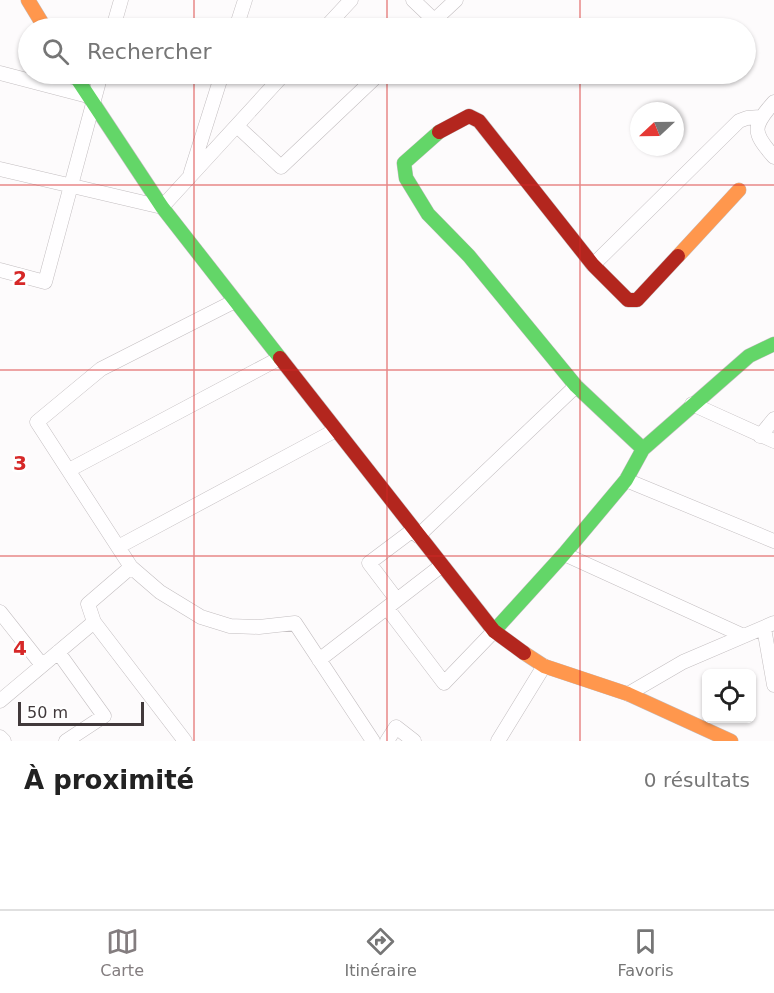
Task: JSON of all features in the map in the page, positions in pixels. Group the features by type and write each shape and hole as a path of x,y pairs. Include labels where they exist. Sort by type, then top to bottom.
{"street":[{"path":"28,0 39,18"},
{"path":"116,18 121,0"},
{"path":"239,18 245,0"},
{"path":"334,18 351,0"},
{"path":"413,0 425,18"},
{"path":"437,18 456,0"},
{"path":"0,73 18,78"},
{"path":"37,84 91,100"},
{"path":"81,84 162,207 494,631 508,643 544,666 628,694 713,738 731,741"},
{"path":"0,270 45,282 91,100 97,84"},
{"path":"190,177 219,84"},
{"path":"162,207 275,84"},
{"path":"237,126 281,167 368,84"},
{"path":"774,102 760,117 756,131 759,139 774,157"},
{"path":"643,448 576,386 469,256 428,214 406,178 404,163 425,141 460,119 469,116 479,121 593,265 628,300 637,300 739,190"},
{"path":"593,265 739,122 747,118 760,117"},
{"path":"0,169 162,207"},
{"path":"235,301 101,369 37,422 131,567 160,592 201,617 230,626 259,627 296,624 373,741"},
{"path":"576,386 415,533 369,563 392,604 444,683 564,554 626,480 643,448 749,356 774,344"},
{"path":"69,470 280,358"},
{"path":"692,404 774,441"},
{"path":"760,436 774,419"},
{"path":"118,547 336,430"},
{"path":"626,480 774,541"},
{"path":"564,554 744,636"},
{"path":"320,660 441,566"},
{"path":"131,567 88,604 93,621 185,741"},
{"path":"0,612 42,665"},
{"path":"0,701 93,621"},
{"path":"628,694 683,662 769,626 774,685"},
{"path":"58,652 104,716 66,741"},
{"path":"498,741 544,666"},
{"path":"387,741 396,727 414,741"},
{"path":"0,736 4,741"}],"traffic: fast":[{"path":"81,84 162,207 280,358"},
{"path":"439,132 404,163 406,178 428,214 469,256 576,386 643,449"},
{"path":"494,631 564,554 626,480 643,449 749,356 774,344"}],"traffic: slow":[{"path":"28,0 39,18"},
{"path":"678,256 739,190"},
{"path":"524,653 544,666 628,694 731,741"}],"traffic: jam":[{"path":"439,132 469,116 479,121 593,265 628,300 637,300 678,256"},
{"path":"280,358 494,631 524,653"}]}
